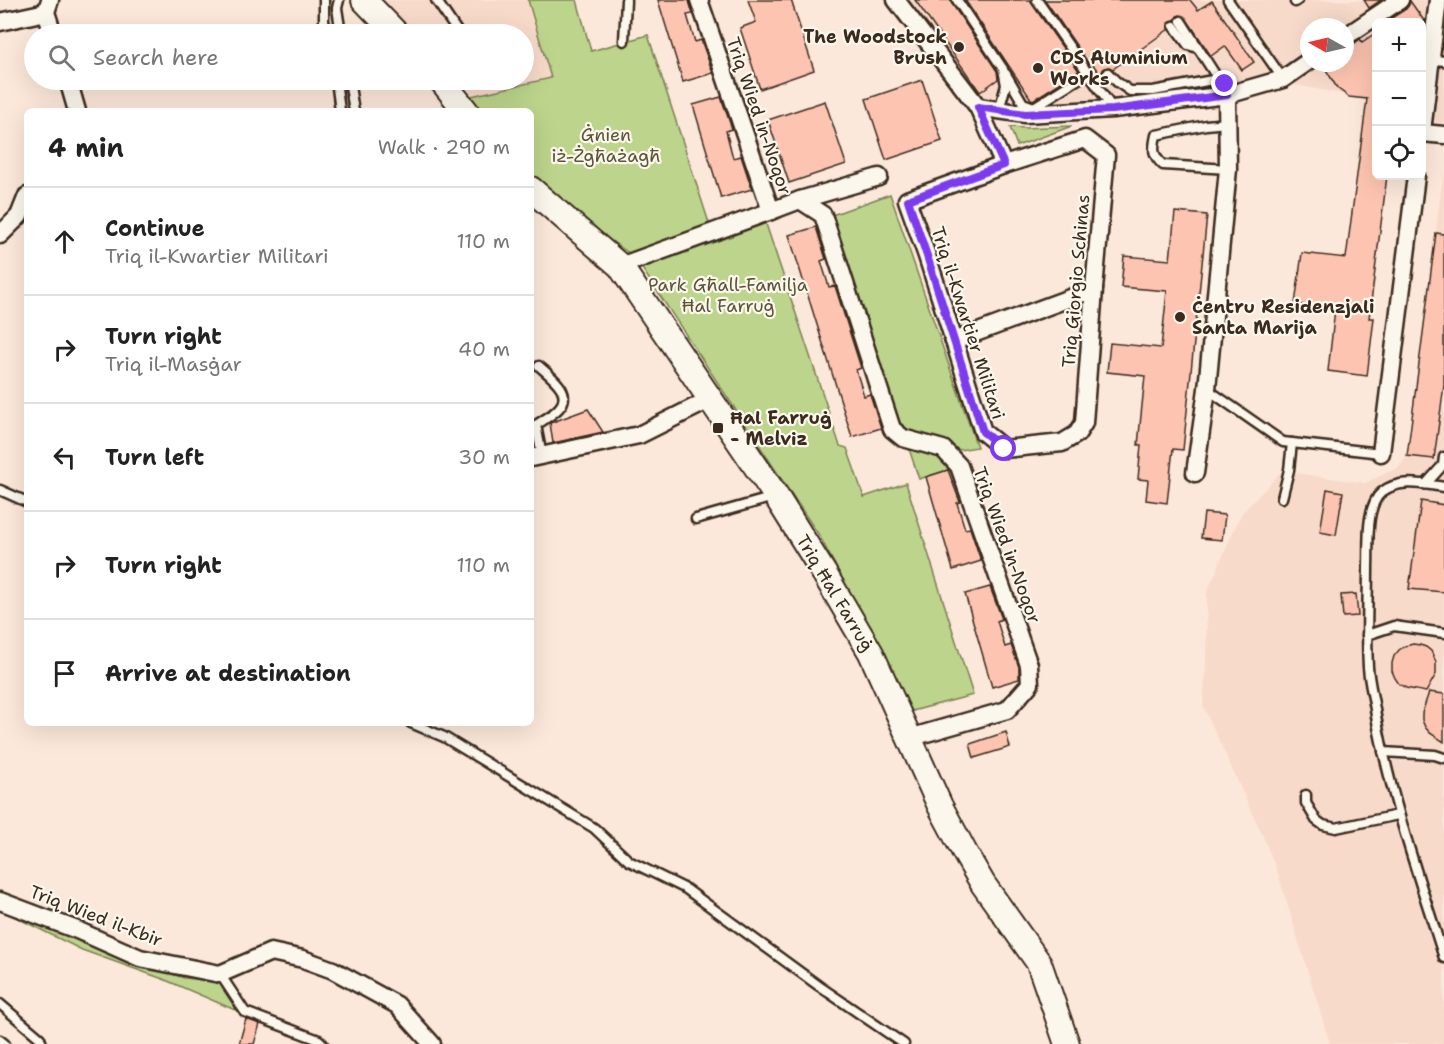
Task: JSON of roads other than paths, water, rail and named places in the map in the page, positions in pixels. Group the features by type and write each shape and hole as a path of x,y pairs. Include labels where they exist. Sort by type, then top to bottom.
{"main road":[{"path":"364,0 388,24"},
{"path":"449,90 464,108"},
{"name":"Triq Ħal Farruġ","path":"534,192 620,266 776,496 871,653 940,806 965,853 983,884 1039,963 1067,1044"}],"street":[{"name":"Triq Wied in-Noqor","path":"699,0 771,211"},
{"path":"896,0 978,107 1004,165"},
{"path":"1354,31 1400,0"},
{"path":"1423,126 1437,60 1438,0"},
{"path":"0,22 48,6 51,24"},
{"path":"978,107 1025,114 1113,110 1227,95 1283,79 1300,67"},
{"path":"71,90 76,108"},
{"path":"1195,473 1207,388 1228,169 1227,95"},
{"path":"1426,133 1444,135"},
{"name":"Triq Giorgio Schinas","path":"1004,165 1085,139 1106,155 1084,423 1077,434 1062,443 1004,449"},
{"name":"Triq il-Kwartier Militari","path":"1004,165 908,200 983,432 1004,449"},
{"name":"Triq Wied in-Noqor","path":"620,266 800,200 879,177"},
{"path":"1381,453 1415,180"},
{"name":"Triq Wied in-Noqor","path":"800,200 823,215 892,429 903,438 943,449 959,466 1029,665 1030,684 1006,710 909,738"},
{"path":"0,235 19,216 24,204"},
{"path":"954,341 1094,289"},
{"path":"536,457 639,435 711,399"},
{"name":"Triq Wied il-Kbir","path":"0,900 140,958 220,974"},
{"path":"220,974 271,952 303,959 333,970 397,1005 432,1044"}],"lane":[{"path":"324,0 325,24"},
{"path":"339,0 337,8 339,24"},
{"path":"435,0 452,24"},
{"path":"624,41 626,0"},
{"path":"957,0 1023,103 1034,107 1088,73"},
{"path":"1037,0 1113,110"},
{"path":"1228,0 1283,79"},
{"path":"1177,23 1198,48 1218,79 1225,84 1227,95"},
{"path":"999,110 1006,85 1003,69"},
{"path":"1108,73 1130,91 1153,90 1218,79"},
{"path":"337,90 340,108"},
{"path":"351,90 354,108"},
{"path":"1227,123 1156,135 1154,146 1156,158 1163,165 1228,169"},
{"path":"536,457 536,425 560,407 564,400 558,383 540,366"},
{"path":"1207,388 1283,442 1381,453"},
{"path":"1282,498 1289,470 1292,443"},
{"path":"1426,484 1443,465 1444,457"},
{"path":"1444,487 1426,484 1396,484 1381,493 1371,510 1367,635 1368,669 1383,752 1398,815 1444,958"},
{"path":"0,490 24,500"},
{"path":"696,519 776,496"},
{"path":"1367,635 1394,626 1444,633"},
{"path":"418,726 444,737 594,828 629,861 686,890 819,987 904,1044"},
{"path":"1383,752 1435,755 1444,758"},
{"path":"1306,795 1306,803 1316,820 1323,825 1336,828 1398,815"},
{"path":"220,974 245,1012 319,1040 323,1044"},
{"path":"0,1004 40,1038 42,1044"},
{"path":"0,1040 5,1044"}],"place":[{"name":"The Woodstock Brush","path":"959,47"},
{"name":"CDS Aluminium Works","path":"1038,68"},
{"name":"Ċentru Residenzjali Santa Marija","path":"1180,317"},
{"name":"Ħal Farruġ - Melviz","path":"718,428"}],"park label":[{"name":"Ġnien iż-Żgħażagħ","path":"606,145"},
{"name":"Park Għall-Familja Ħal Farruġ","path":"728,295"}]}
